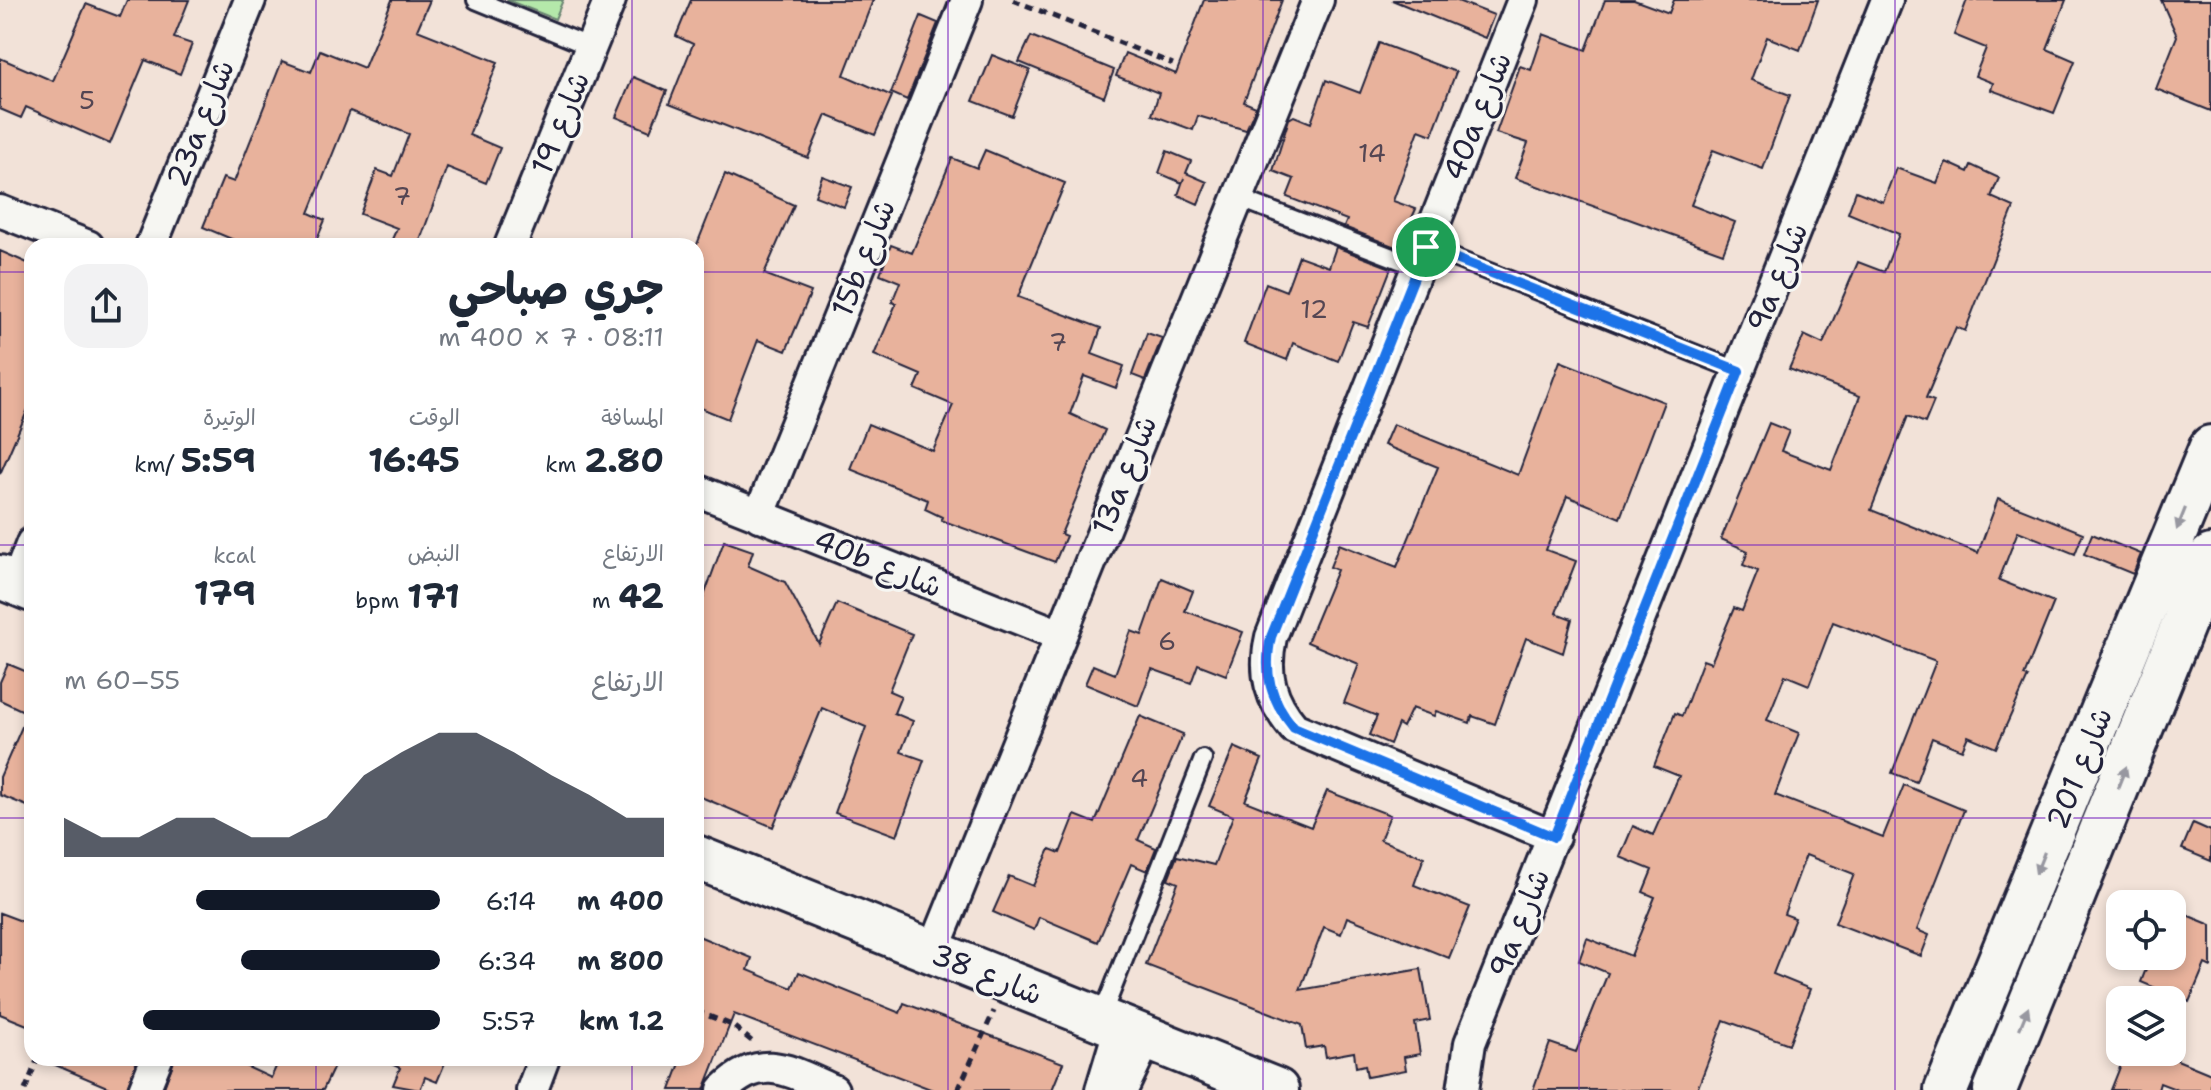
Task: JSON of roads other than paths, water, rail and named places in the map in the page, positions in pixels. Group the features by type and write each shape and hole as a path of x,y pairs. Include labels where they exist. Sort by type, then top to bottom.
{"street":[{"name":"23a شارع","path":"154,238 250,0"},
{"name":"شارع 19","path":"513,238 610,0"},
{"name":"15b شارع","path":"759,516 967,0"},
{"name":"13a شارع","path":"933,952 1318,0"},
{"name":"40a شارع","path":"1523,0 1271,637 1267,669 1274,700 1294,728 1554,837"},
{"name":"9a شارع","path":"1440,1090 1470,1043 1887,0"},
{"path":"0,211 68,238"},
{"name":"شارع 201","path":"1946,1090 2211,447"},
{"name":"40b شارع","path":"704,493 1060,635"},
{"name":"شارع 201","path":"1995,1090 2211,556"},
{"path":"16,584 24,564"},
{"name":"شارع 38","path":"704,860 1277,1090"},
{"path":"1101,1090 1123,1028"},
{"path":"1122,1090 1123,1028"},
{"name":"9a شارع","path":"1463,1090 1470,1043"},
{"path":"144,1090 154,1066"},
{"path":"532,1090 541,1066"},
{"path":"723,1090 737,1076 757,1067 779,1067 833,1090"}],"lane":[{"path":"476,0 591,47"},
{"path":"1236,197 1422,257 1739,371"},
{"path":"1123,1028 1203,759"}]}
